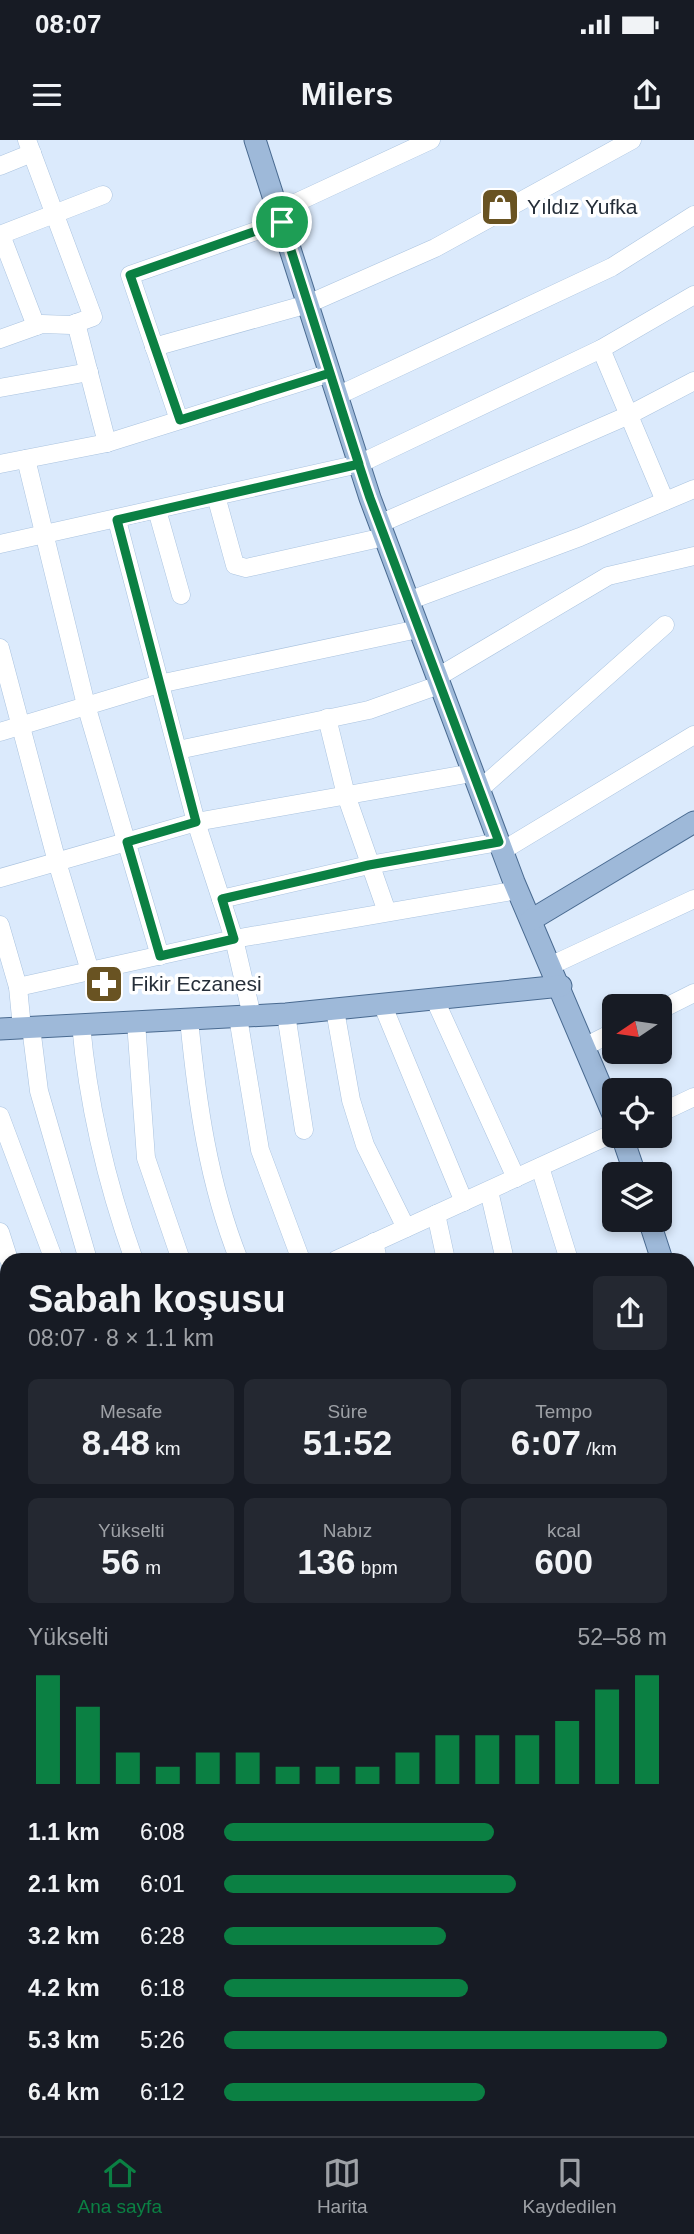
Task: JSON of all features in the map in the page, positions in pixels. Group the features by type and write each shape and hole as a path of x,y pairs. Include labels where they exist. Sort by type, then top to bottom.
{"main road":[{"path":"255,140 359,464 418,629 518,891 602,1087"},
{"path":"531,920 694,822"},
{"path":"0,1029 286,1014 561,986"},
{"path":"653,1232 660,1253"}],"street":[{"path":"180,420 130,275 280,217 431,140"},
{"path":"154,348 308,304 435,248 632,140"},
{"path":"0,166 29,146 57,213 93,317 76,323 36,326 0,339"},
{"path":"36,326 1,235 103,195"},
{"path":"337,396 612,267 694,215"},
{"path":"0,544 359,464 601,349 694,295"},
{"path":"76,323 107,443"},
{"path":"601,349 664,501"},
{"path":"0,388 89,372"},
{"path":"0,464 107,443 330,373"},
{"path":"216,496 235,565 246,568 382,530 629,415 694,381"},
{"path":"26,459 86,705 160,956"},
{"path":"408,601 580,537 694,489"},
{"path":"157,510 181,595"},
{"path":"117,520 196,822 234,939 260,1150 298,1253"},
{"path":"178,750 369,710 438,681 607,576 694,556"},
{"path":"0,878 196,822 346,795 475,781 665,625"},
{"path":"0,732 159,684 418,629"},
{"path":"0,648 57,862 90,971"},
{"path":"327,718 346,795 387,912"},
{"path":"222,899 369,865 500,846 694,736"},
{"path":"18,987 234,939 518,891"},
{"path":"552,965 694,899"},
{"path":"0,925 18,987 39,1091 86,1253"},
{"path":"672,1004 694,993"},
{"path":"435,1000 516,1178"},
{"path":"383,1006 464,1202"},
{"path":"335,1010 351,1100 365,1145 406,1228"},
{"path":"286,1014 304,1130"},
{"path":"189,1019 197,1107 212,1179 237,1253"},
{"path":"135,1022 146,1158 179,1253"},
{"path":"81,1024 86,1077 96,1125 118,1215 132,1253"},
{"path":"586,1046 602,1038"},
{"path":"672,1107 694,1097"},
{"path":"0,1116 51,1253"},
{"path":"376,1251 406,1228 602,1139"},
{"path":"540,1167 567,1253"},
{"path":"489,1191 503,1253"},
{"path":"436,1214 444,1253"},
{"path":"0,1232 7,1253"}],"place":[{"name":"Yıldız Yufka","path":"500,207"},
{"name":"Fikir Eczanesi","path":"104,984"}],"route":[{"path":"282,222 130,275 154,348 180,420 330,373 337,396 359,464 370,498 499,842 369,865 222,899 234,939 160,956 127,842 196,822 117,520 359,464 282,222"}]}
